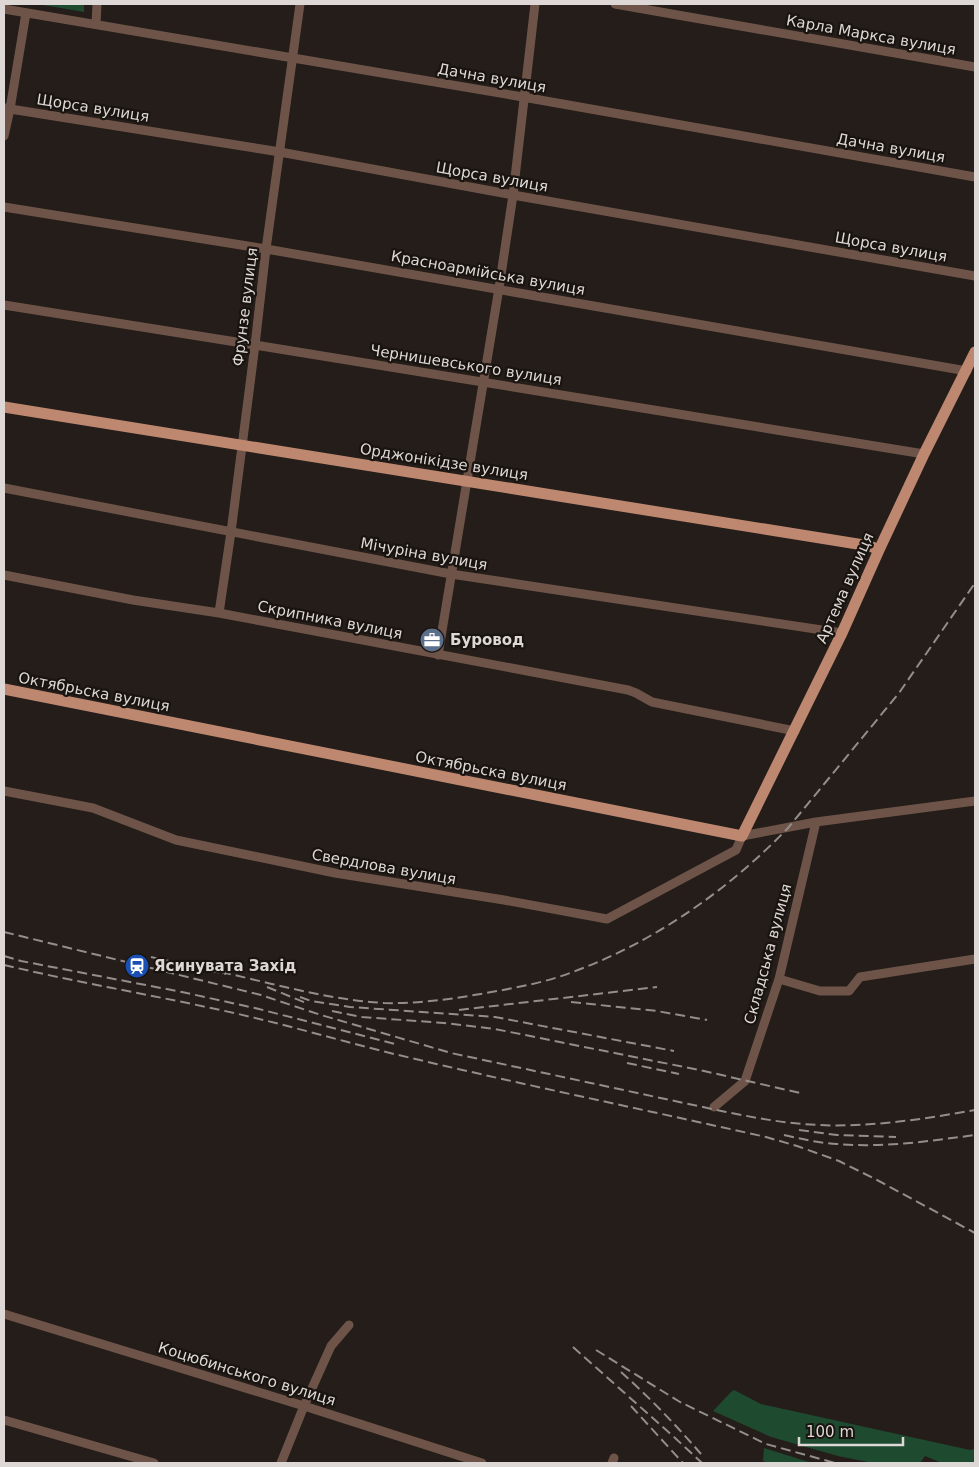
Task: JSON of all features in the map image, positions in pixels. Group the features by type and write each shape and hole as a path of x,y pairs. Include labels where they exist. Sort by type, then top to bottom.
{"main road":[{"name":"Артема вулиця","path":"742,836 795,731 924,454 975,352"},
{"name":"Орджонікідзе вулиця","path":"4,407 870,546 879,550"},
{"name":"Октябрьска вулиця","path":"4,689 742,836"}],"street":[{"path":"96,24 97,4"},
{"name":"Фрунзе вулиця","path":"219,613 300,4"},
{"path":"438,655 513,195 535,4"},
{"name":"Карла Маркса вулиця","path":"615,4 975,67"},
{"name":"Дачна вулиця","path":"4,9 524,97 975,177"},
{"path":"4,136 7,109 26,13"},
{"name":"Щорса вулиця","path":"7,109 280,152 975,276"},
{"name":"Красноармійська вулиця","path":"4,207 499,288 967,371"},
{"name":"Чернишевського вулиця","path":"4,305 256,344 924,454"},
{"name":"Мічуріна вулиця","path":"4,488 451,574 842,632"},
{"name":"Скрипника вулиця","path":"4,575 133,600 219,613 628,690 636,692 652,702 795,731"},
{"name":"Свердлова вулиця","path":"4,792 93,808 176,840 334,873 504,900 607,919 736,850 742,836"},
{"name":"Октябрьска вулиця","path":"742,836 816,822 975,801"},
{"name":"Складська вулиця","path":"714,1107 745,1080 779,979 816,822"},
{"path":"779,979 820,991 849,990 860,977 975,959"},
{"name":"Коцюбинського вулиця","path":"4,1314 482,1463"},
{"path":"281,1463 331,1346 348,1325"},
{"path":"4,1420 154,1463"}],"green space":[{"path":"37,4 84,4 84,12"},
{"path":"734,1390 761,1404 970,1450 975,1449 975,1463 942,1463 925,1456 920,1463 873,1463 838,1456 771,1437 713,1411"},
{"path":"764,1448 812,1463 768,1463 763,1461"}],"railway":[{"path":"221,972 343,999 384,1003 409,1003 435,1001 507,989 560,977 630,947 659,931 714,894 765,851 788,828 899,693 975,583"},
{"path":"4,932 261,995 321,1015 451,1053 726,1112 784,1122 846,1125 911,1120 975,1110"},
{"path":"4,956 259,1009 395,1044"},
{"path":"151,957 226,974"},
{"path":"4,965 234,1013 437,1064 766,1137 839,1161 975,1233"},
{"path":"267,987 306,1003"},
{"path":"459,1010 657,987"},
{"path":"300,997 311,1001 350,1007 495,1017 674,1051"},
{"path":"571,1002 657,1011 707,1020"},
{"path":"332,1011 362,1017 495,1029 704,1071 800,1093"},
{"path":"627,1063 679,1074"},
{"path":"799,1130 837,1135 896,1137"},
{"path":"784,1135 824,1143 854,1145 906,1143 975,1135"},
{"path":"573,1347 702,1463"},
{"path":"596,1350 680,1402 766,1444 835,1463"},
{"path":"621,1372 642,1391 701,1454"},
{"path":"631,1406 683,1463"}],"place":[{"name":"Буровод","path":"432,640"},
{"name":"Ясинувата Захід","path":"137,966"}]}
